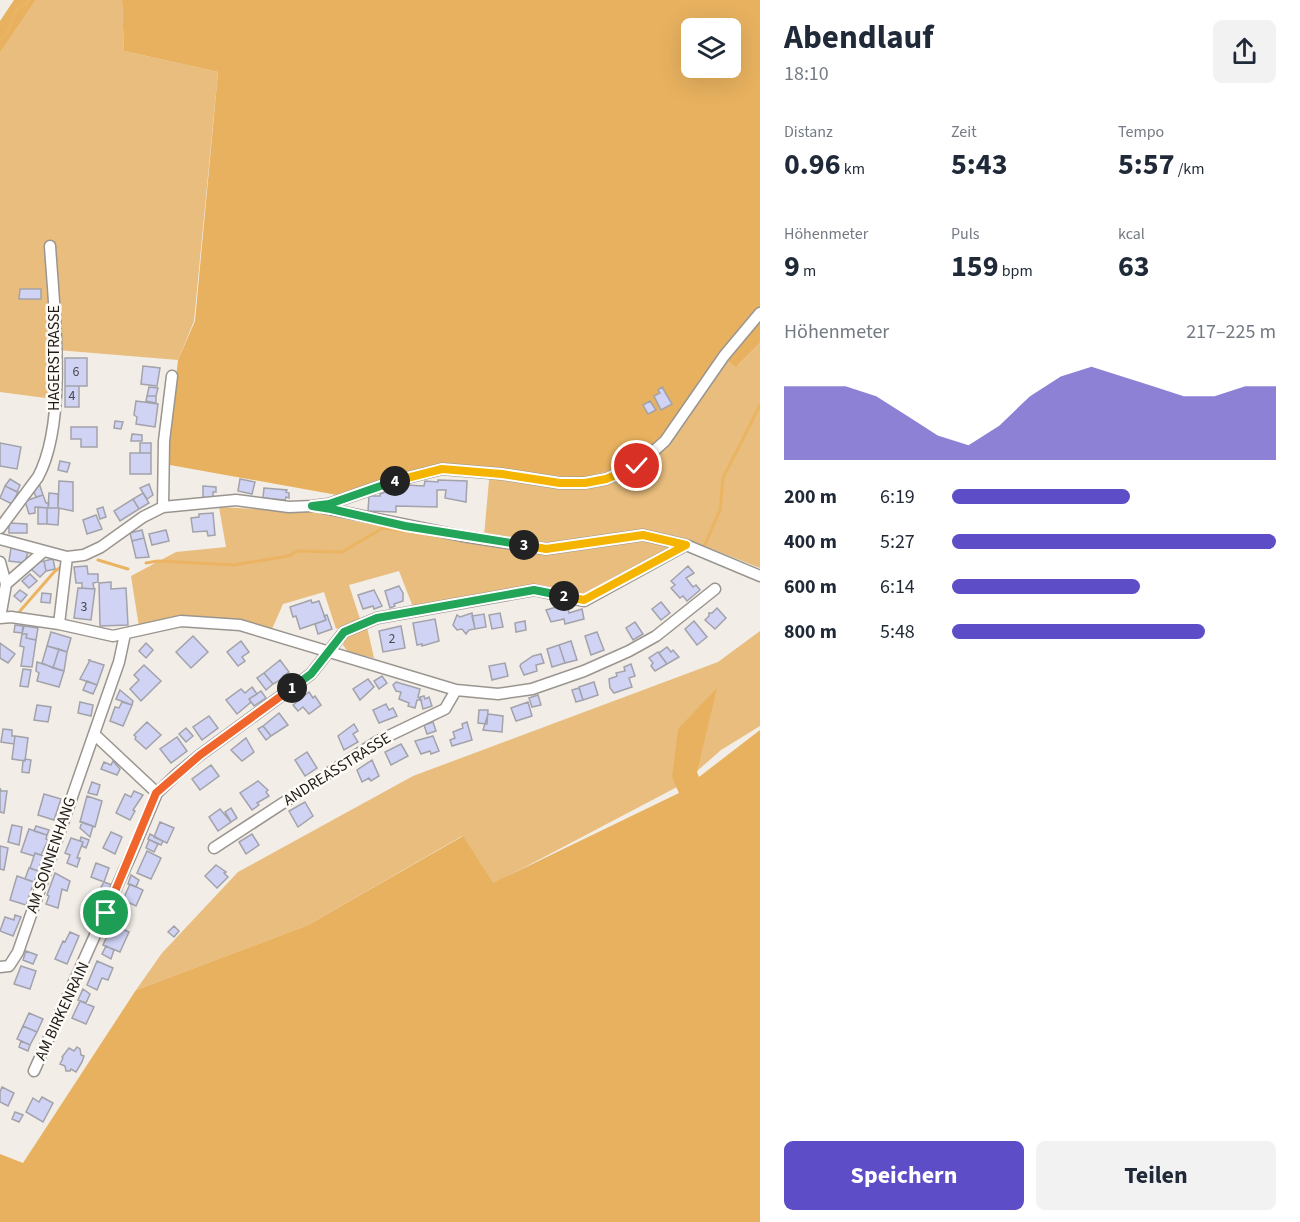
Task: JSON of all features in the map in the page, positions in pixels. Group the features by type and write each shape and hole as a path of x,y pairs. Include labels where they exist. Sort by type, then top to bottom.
{"street":[{"name":"HAGERSTRASSE","path":"0,528 43,469 50,442 57,393 50,246"},
{"path":"0,538 67,557 84,555 101,547 143,517 163,507 236,500 289,507 329,504 395,481 442,469 502,474 560,483 585,483 622,473 637,466 665,441 724,356 760,313"},
{"path":"163,507 164,441 172,376"},
{"path":"312,506 462,536 546,549 643,535 686,545 760,576"},
{"name":"AM BIRKENRAIN","path":"34,1071 127,865 156,793 200,755 311,674 344,632 377,618 534,590 584,600 686,545"},
{"path":"6,584 44,551"},
{"path":"58,624 67,557"},
{"path":"0,562 6,584 0,618 11,617 58,624 103,635 126,634 181,621 240,625 456,690 498,694 532,689 584,671 656,636 715,589"},
{"name":"AM SONNENHANG","path":"0,967 9,966 18,952 119,662 126,634"},
{"name":"ANDREASSTRASSE","path":"214,848 378,741 445,709 456,690"},
{"path":"94,734 156,793"}],"shaded area":[{"path":"14,0 36,0 0,53 0,21"},
{"path":"36,0 122,0 124,51 218,72 194,321 178,360 57,350 53,399 0,392 0,53"},
{"path":"122,0 760,0 760,343 736,367 722,356 657,453 624,466 581,478 443,464 337,495 170,465 170,433 178,360 195,321 218,72 124,51"},
{"path":"760,343 760,568 689,540 655,532 632,531 541,545 484,536 490,469 727,359 737,366"},
{"path":"219,507 313,512 359,522 545,551 644,537 680,546 584,597 533,585 413,607 399,571 349,585 360,619 336,629 324,592 283,604 272,629 242,622 139,627 131,576 176,552 226,547"},
{"path":"367,627 374,658 348,652 343,645 346,635"},
{"path":"760,631 760,726 721,750 696,772 716,689 672,778 677,787 493,884 462,836 308,925 136,990 162,953 238,872 413,776 718,662"},
{"path":"717,688 697,772 699,777 760,730 760,1222 0,1222 0,1154 23,1163 136,990 308,925 463,836 493,883 679,793 672,778 678,729"}],"building":[{"path":"20,289 41,289 41,299 19,299"},
{"path":"65,358 87,358 87,386 65,386"},
{"path":"143,366 160,368 157,386 141,384"},
{"path":"65,386 79,386 79,407 65,407"},
{"path":"149,387 158,388 156,396 147,396"},
{"path":"662,387 672,404 661,410 654,396 660,393 658,390"},
{"path":"147,396 156,396 156,403 146,401"},
{"path":"136,401 158,404 155,427 136,424 137,417 134,415"},
{"path":"650,401 656,410 648,414 643,405"},
{"path":"115,421 123,422 121,429 114,428"},
{"path":"71,427 97,427 97,447 81,447 81,439 71,439"},
{"path":"132,434 142,435 142,441 131,441"},
{"path":"0,443 21,447 17,469 0,466"},
{"path":"140,443 151,443 151,453 140,453"},
{"path":"130,453 151,453 151,474 130,474"},
{"path":"60,461 70,463 67,472 58,470"},
{"path":"10,479 20,485 17,492 5,486"},
{"path":"240,479 255,482 252,494 238,491"},
{"path":"438,480 467,481 466,502 445,498 446,490 437,490 437,507 396,506 396,512 368,511 369,496 380,496 380,494 406,485 424,486 425,481 438,482"},
{"path":"59,481 73,482 73,511 58,508"},
{"path":"39,483 43,495 36,497 33,489"},
{"path":"149,484 153,495 147,499 140,488"},
{"path":"5,486 18,492 12,504 0,498"},
{"path":"203,486 216,487 213,498 203,498"},
{"path":"264,488 287,490 289,498 286,497 285,500 263,498"},
{"path":"49,493 58,494 58,508 48,508"},
{"path":"143,493 149,503 139,509 133,499"},
{"path":"43,495 46,503 49,503 48,508 35,507 35,513 29,514 25,501"},
{"path":"133,499 139,509 120,521 114,511"},
{"path":"38,507 47,508 47,524 38,524"},
{"path":"103,507 106,517 100,519 97,509"},
{"path":"47,508 59,508 58,525 47,524"},
{"path":"213,513 215,535 208,536 207,531 193,532 191,518 199,517 199,514"},
{"path":"96,515 102,529 87,534 83,520"},
{"path":"9,523 27,524 27,533 9,533"},
{"path":"142,530 144,538 132,541 130,533"},
{"path":"166,530 169,541 152,545 149,534"},
{"path":"144,538 149,557 136,558 132,541"},
{"path":"11,548 28,551 25,563 9,561"},
{"path":"53,559 55,569 46,571 44,561"},
{"path":"44,561 46,571 40,577 31,569 38,562"},
{"path":"87,566 88,574 98,574 98,582 93,583 94,589 82,588 82,583 76,583 74,567"},
{"path":"688,566 694,573 686,578 693,587 696,585 700,590 687,601 683,596 680,598 671,588 675,585 671,581"},
{"path":"30,574 37,581 29,588 22,581"},
{"path":"111,582 111,589 126,588 128,625 100,626 99,583"},
{"path":"399,586 403,593 403,601 390,608 385,591"},
{"path":"78,588 95,589 91,620 74,618"},
{"path":"20,590 27,595 21,602 14,596"},
{"path":"374,590 382,606 363,609 358,595"},
{"path":"42,593 51,594 50,603 41,602"},
{"path":"311,600 312,603 319,601 326,620 300,629 290,607"},
{"path":"661,602 670,613 661,620 652,609"},
{"path":"567,604 569,613 582,609 584,619 565,624 564,619 551,622 546,610"},
{"path":"717,608 726,618 715,629 705,620 709,613"},
{"path":"472,613 475,629 469,630 466,634 462,629 457,630 453,625 457,615 460,617"},
{"path":"500,613 503,627 492,629 489,615"},
{"path":"484,614 486,627 475,629 472,616"},
{"path":"327,615 332,629 318,634 315,624 326,620 324,616"},
{"path":"435,619 439,641 422,646 422,644 417,645 413,623"},
{"path":"525,621 526,630 516,632 515,623"},
{"path":"694,621 707,637 697,645 685,629"},
{"path":"635,622 643,634 633,640 626,628"},
{"path":"15,625 23,626 22,633 14,632"},
{"path":"24,626 38,628 36,640 26,638 27,634 22,634"},
{"path":"401,626 405,648 383,652 379,631"},
{"path":"51,632 71,638 67,652 47,646"},
{"path":"597,632 604,650 591,655 585,636"},
{"path":"22,634 27,634 26,638 36,640 32,667 21,666 24,647 20,646"},
{"path":"193,636 208,652 191,668 176,652"},
{"path":"241,641 249,652 242,657 245,661 238,666 227,652"},
{"path":"571,641 577,660 565,663 559,645"},
{"path":"0,643 15,654 8,663 0,658"},
{"path":"146,643 153,650 146,658 139,651"},
{"path":"559,645 565,663 552,667 547,649"},
{"path":"47,646 59,649 53,668 42,663"},
{"path":"667,647 679,657 667,664 659,653"},
{"path":"59,649 67,652 64,671 53,668"},
{"path":"658,652 667,664 655,671 649,658"},
{"path":"541,654 544,663 536,665 537,671 524,675 521,664"},
{"path":"280,660 289,672 273,684 264,673"},
{"path":"90,661 104,665 97,685 80,679"},
{"path":"37,662 64,671 59,687 37,681 39,673 36,671"},
{"path":"505,663 508,676 492,680 489,666"},
{"path":"631,664 635,676 629,678 632,687 614,693 610,688 609,679 617,676 616,673 625,671 624,667"},
{"path":"144,665 161,681 141,701 130,689 139,680 134,675"},
{"path":"23,669 31,670 28,687 20,686"},
{"path":"264,673 273,684 266,690 257,678"},
{"path":"382,676 387,683 379,689 374,681"},
{"path":"368,679 374,687 360,700 353,689"},
{"path":"87,681 97,685 93,694 83,690"},
{"path":"396,682 420,689 418,697 421,700 417,700 415,708 399,699 401,692 396,691 393,685"},
{"path":"594,682 598,695 583,700 579,687"},
{"path":"252,687 257,694 249,699 251,702 237,714 226,700 241,689 245,693"},
{"path":"579,688 583,700 576,702 572,690"},
{"path":"120,690 133,701 132,705 116,699"},
{"path":"261,691 266,698 254,706 249,699"},
{"path":"309,692 321,705 309,714 303,707 298,711 293,705"},
{"path":"538,695 541,705 532,707 529,698"},
{"path":"424,696 425,699 429,697 432,706 423,709 420,697"},
{"path":"80,702 93,705 91,716 78,713"},
{"path":"122,702 132,705 123,726 110,721 115,707 119,708"},
{"path":"528,702 532,716 516,721 511,708"},
{"path":"386,704 389,710 393,708 397,716 379,723 373,710"},
{"path":"37,705 51,707 48,722 34,720"},
{"path":"479,710 488,710 487,724 478,723"},
{"path":"279,713 288,725 271,736 263,726"},
{"path":"488,714 503,716 502,732 483,730"},
{"path":"209,716 218,728 202,740 193,727"},
{"path":"147,722 161,735 146,749 135,739 134,735"},
{"path":"433,722 436,731 427,734 424,725"},
{"path":"467,722 472,740 452,746 450,740 455,738 453,732 463,728 462,724"},
{"path":"354,724 358,731 353,734 358,742 344,750 338,736"},
{"path":"263,726 271,736 266,740 258,729"},
{"path":"186,728 193,736 186,742 179,734"},
{"path":"3,729 12,730 12,736 15,736 14,744 1,742"},
{"path":"15,736 28,738 25,761 12,759"},
{"path":"433,736 439,751 421,754 415,741"},
{"path":"177,737 187,751 171,763 160,749"},
{"path":"246,738 254,752 242,761 231,750"},
{"path":"401,744 408,756 391,765 385,752"},
{"path":"307,752 317,768 305,776 295,760"},
{"path":"25,759 31,760 29,773 22,772"},
{"path":"372,760 379,776 371,781 369,778 362,782 357,770"},
{"path":"113,761 120,769 117,775 101,769 104,762 111,765"},
{"path":"211,765 219,776 200,790 192,779"},
{"path":"258,781 268,790 266,792 269,796 257,803 259,805 252,810 240,793"},
{"path":"92,782 100,785 97,795 88,793"},
{"path":"0,788 1,791 7,791 4,813 0,812"},
{"path":"134,791 143,795 133,810 135,811 130,820 116,813 125,794 131,797"},
{"path":"44,794 61,799 54,820 38,815"},
{"path":"87,796 102,801 95,827 80,822"},
{"path":"305,802 313,816 298,827 289,811"},
{"path":"231,808 237,818 231,822 225,812"},
{"path":"220,809 231,822 218,831 209,817"},
{"path":"82,822 93,826 90,837 80,828"},
{"path":"160,822 174,828 167,843 154,837"},
{"path":"12,825 22,827 19,845 8,842"},
{"path":"36,826 49,830 47,835 34,831"},
{"path":"29,829 47,835 48,840 41,855 35,853 34,856 21,852"},
{"path":"111,832 122,837 115,854 103,848"},
{"path":"150,834 163,841 161,845 148,839"},
{"path":"252,834 259,845 246,854 239,842"},
{"path":"81,837 89,840 86,848 82,846"},
{"path":"71,838 83,842 77,858 80,858 77,867 67,863 70,855 65,853"},
{"path":"148,839 158,844 154,852 146,848"},
{"path":"0,846 8,848 4,870 0,869"},
{"path":"147,851 161,858 151,879 137,873"},
{"path":"35,853 43,856 38,871 30,868"},
{"path":"96,863 109,868 104,882 91,877"},
{"path":"216,865 226,872 224,873 228,877 217,888 205,876"},
{"path":"29,868 38,871 34,882 25,879"},
{"path":"55,873 70,881 67,891 62,889 58,908 46,904"},
{"path":"131,875 139,880 136,887 128,884"},
{"path":"17,876 34,882 26,905 10,900"},
{"path":"104,882 112,885 108,895 99,891"},
{"path":"130,884 143,890 136,906 123,900"},
{"path":"120,898 128,902 126,906 121,907 118,903"},
{"path":"118,914 126,921 123,927 114,923"},
{"path":"15,915 21,917 13,936 0,931 5,917 14,920"},
{"path":"112,925 129,932 120,952 103,945"},
{"path":"174,926 179,931 174,937 168,932"},
{"path":"70,932 79,936 67,964 55,959"},
{"path":"106,946 114,950 111,959 102,954"},
{"path":"26,951 37,955 33,964 23,960"},
{"path":"97,961 113,968 108,980 102,978 97,990 87,985"},
{"path":"21,966 36,971 30,989 14,984"},
{"path":"83,989 90,994 86,1003 78,1000"},
{"path":"80,1001 94,1007 86,1024 72,1018"},
{"path":"29,1013 43,1019 37,1032 23,1026"},
{"path":"23,1026 37,1032 30,1045 17,1039"},
{"path":"21,1041 30,1045 28,1051 19,1047"},
{"path":"77,1047 84,1056 82,1062 76,1072 71,1069 66,1071 65,1066 60,1064 62,1057 69,1048 74,1051"},
{"path":"2,1087 14,1093 8,1106 0,1102"},
{"path":"42,1097 53,1103 43,1122 26,1112 33,1098 39,1102"},
{"path":"15,1112 23,1115 19,1122 12,1119"}],"waterway":[{"path":"0,40 8,31 17,9 29,0"},
{"path":"703,549 720,510 723,478 760,405"},
{"path":"146,563 158,561 234,565 288,556 298,551 342,552 383,528 429,535"},
{"path":"98,560 128,569"},
{"path":"20,611 61,567"}],"route":[{"path":"106,913 156,793 200,755 311,674 344,632 377,618 534,590 584,600 686,545 643,535 546,549 405,526 312,506 329,504 395,481 442,469 502,474 560,483 585,483 606,479 637,466"}]}
